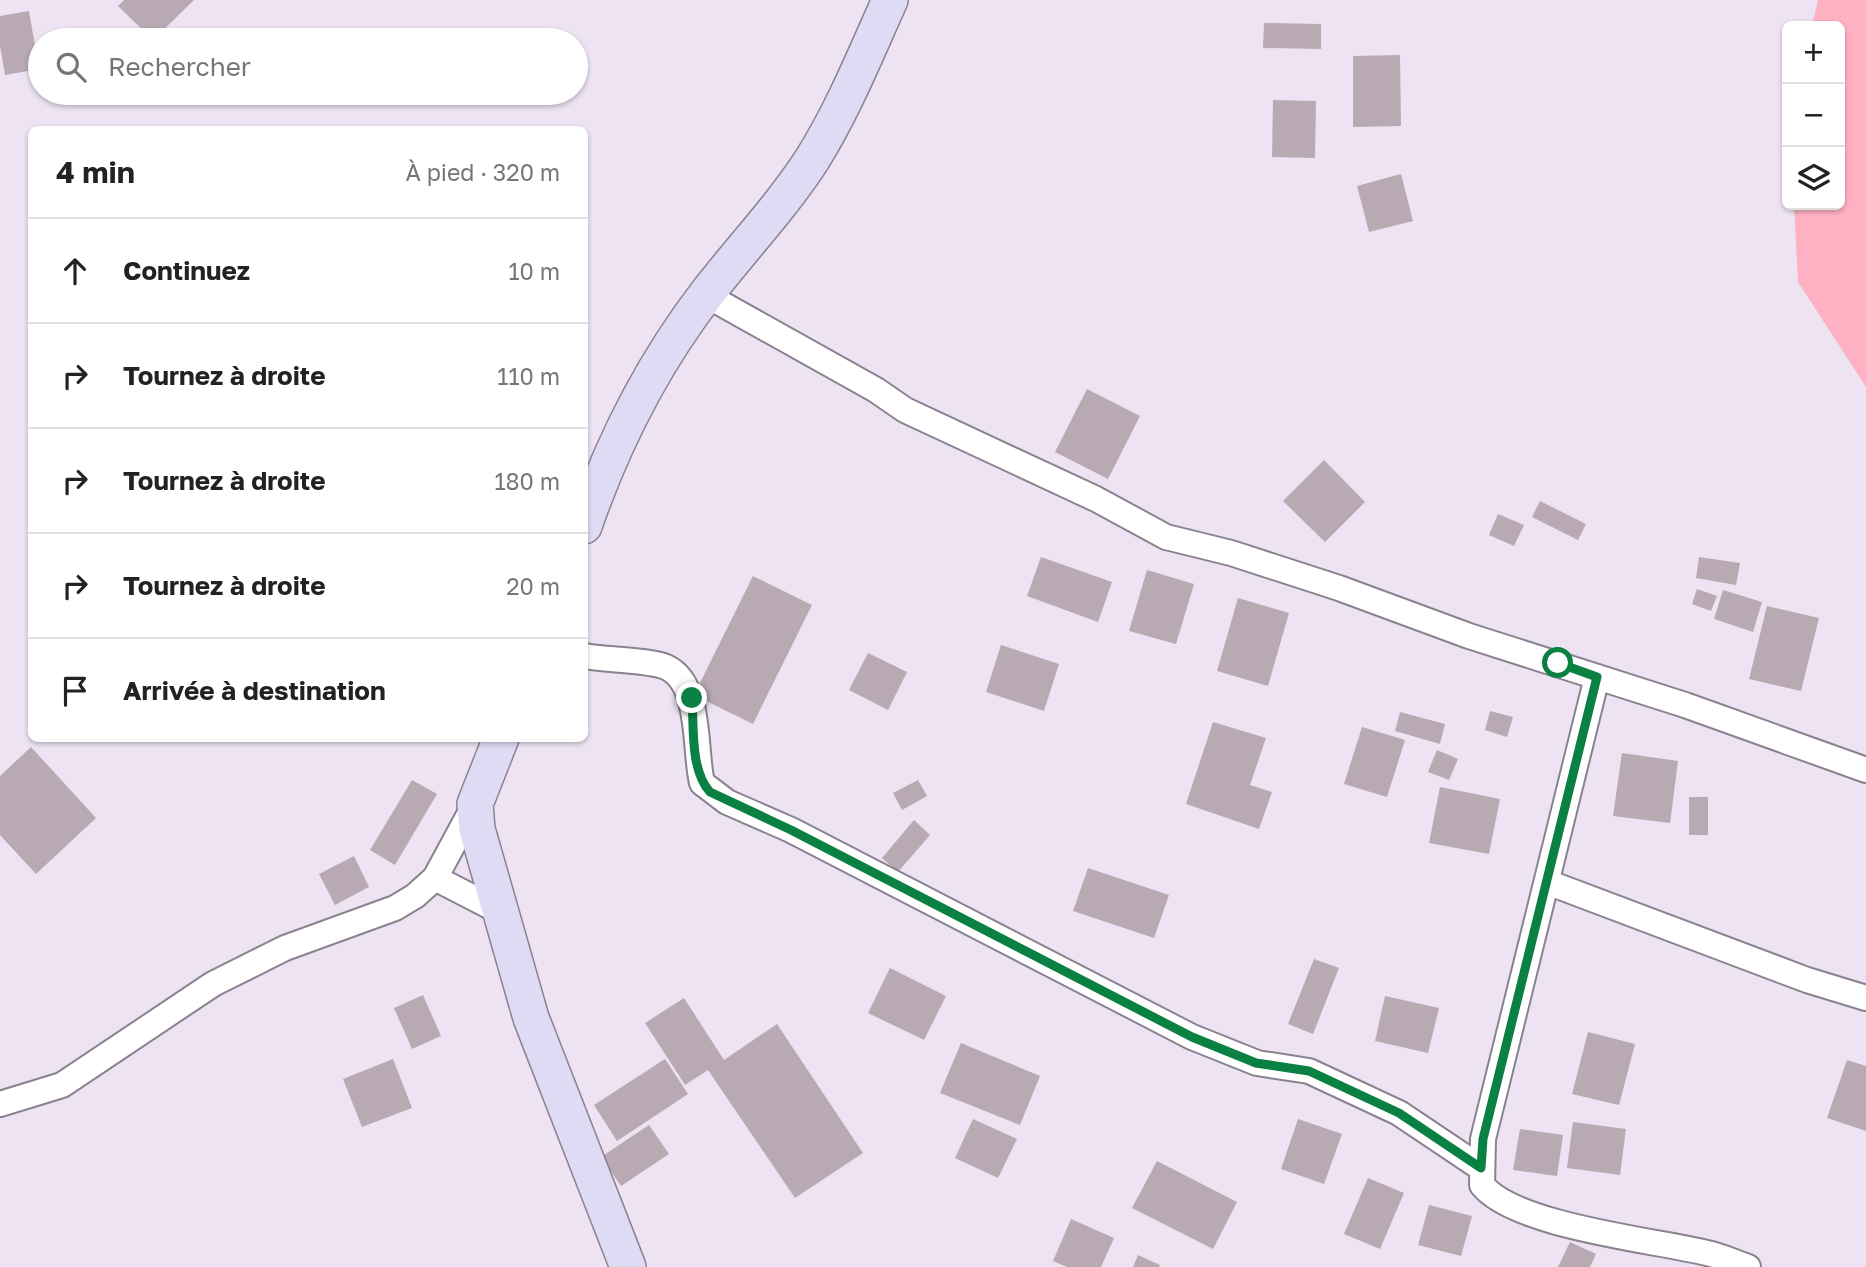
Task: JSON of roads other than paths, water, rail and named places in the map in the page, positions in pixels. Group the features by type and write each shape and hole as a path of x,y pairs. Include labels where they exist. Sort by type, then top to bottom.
{"main road":[{"path":"588,515 605,466 628,417 706,295 812,159 844,102 890,0"},
{"path":"499,742 475,804 477,829 531,1018 628,1267"}],"street":[{"path":"706,295 876,390 905,410 1096,499 1166,537 1243,557 1469,636 1807,747 1866,770"},
{"path":"588,657 666,667 681,678 692,698 702,783 727,802 791,830 1192,1037 1256,1063 1309,1071 1399,1113 1481,1168"},
{"path":"1597,677 1483,1139 1482,1185 1492,1197 1549,1220 1709,1253 1748,1267"},
{"path":"0,1104 62,1085 213,985 285,948 396,908 415,896 435,878 475,804"},
{"path":"435,878 499,911"},
{"path":"1547,882 1807,979 1866,998"}]}
